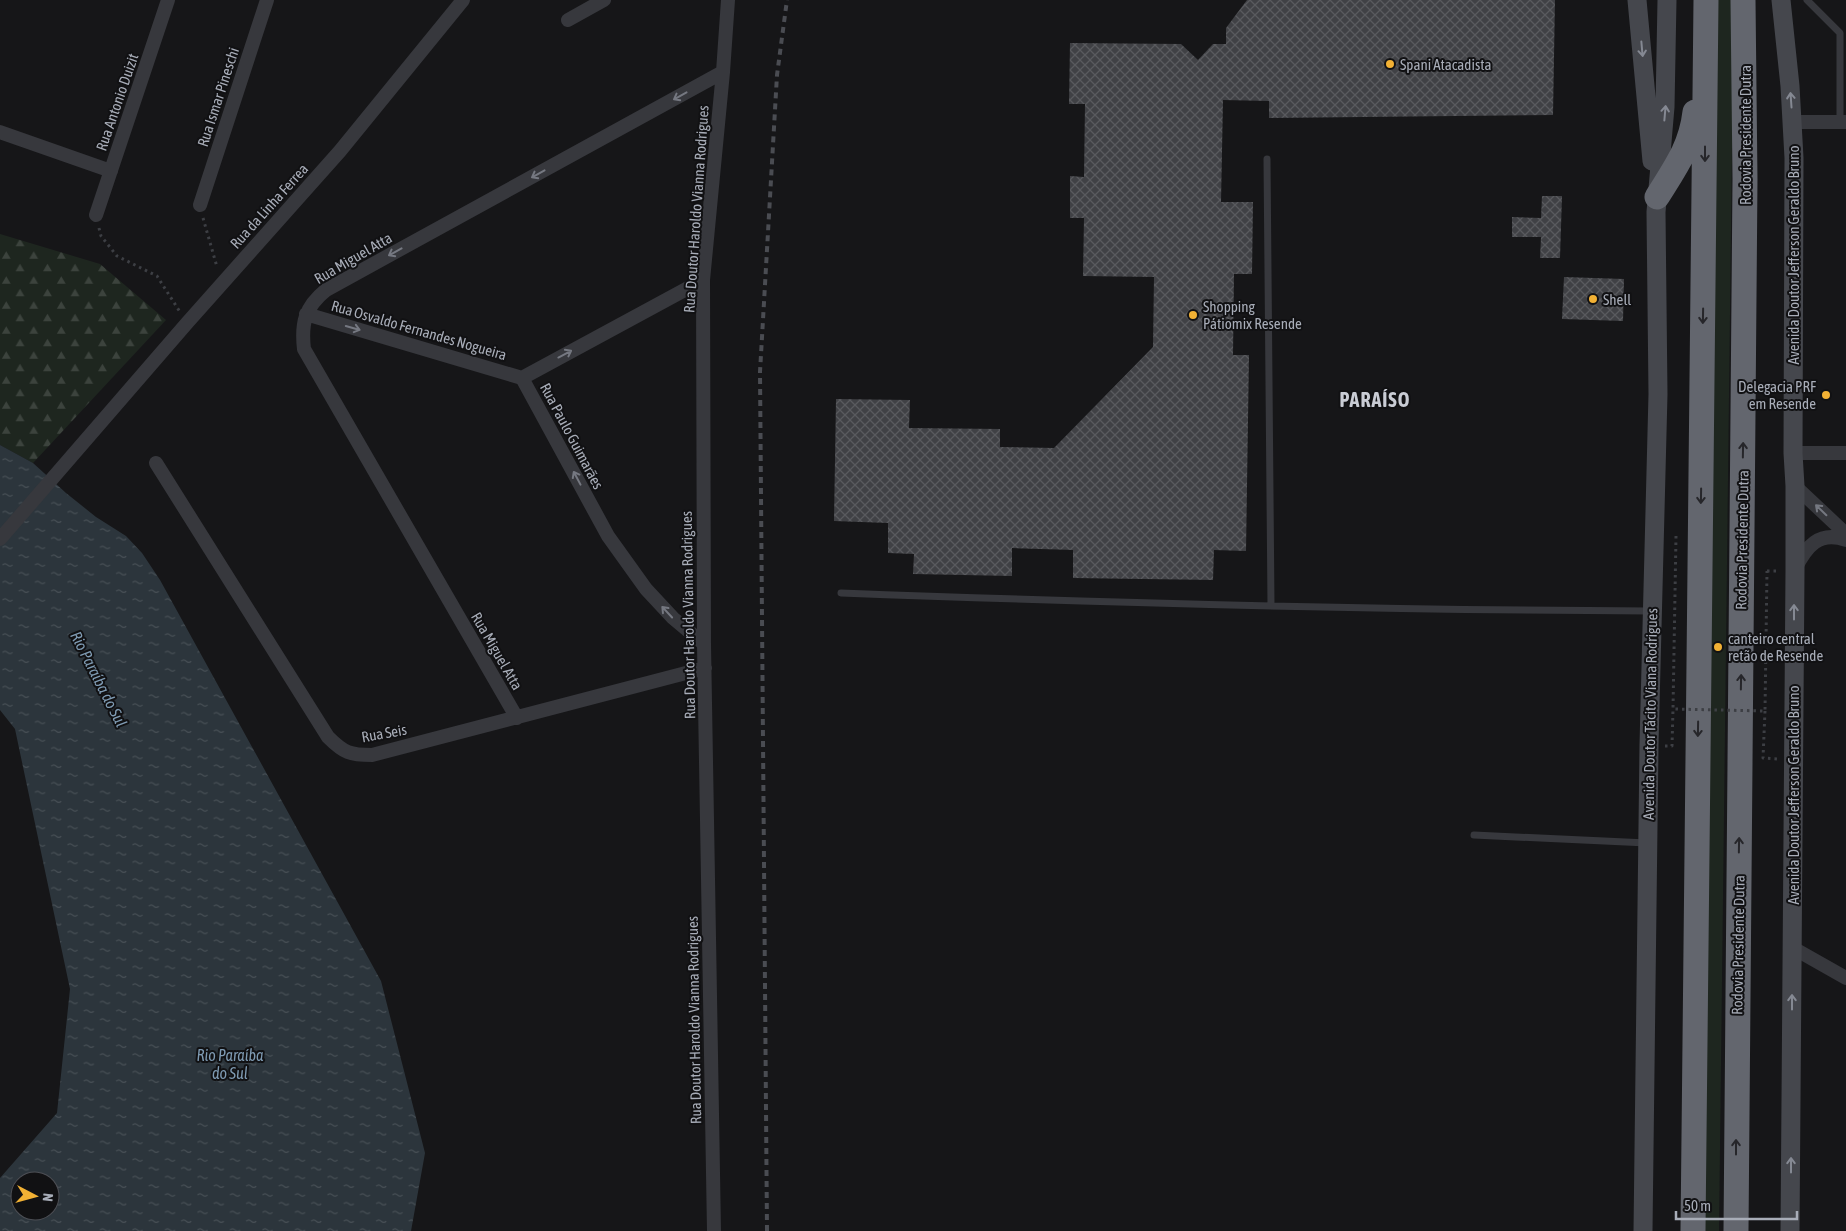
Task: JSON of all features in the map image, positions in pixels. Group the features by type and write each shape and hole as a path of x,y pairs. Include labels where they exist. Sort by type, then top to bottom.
{"highway":[{"path":"1657,197 1686,149 1692,132 1706,0"},
{"path":"1693,1231 1706,0"},
{"name":"Rodovia Presidente Dutra","path":"1736,1231 1745,179 1743,0"},
{"path":"1745,179 1757,37 1757,0"}],"main road":[{"name":"Avenida Doutor Tácito Viana Rodrigues","path":"1638,0 1650,142 1657,197"},
{"name":"Avenida Doutor Tácito Viana Rodrigues","path":"1643,1231 1647,843 1658,394 1657,197 1665,107 1667,0"},
{"name":"Avenida Doutor Jefferson Geraldo Bruno","path":"1781,0 1792,122 1793,453 1795,486 1790,1231"}],"street":[{"name":"Rua Ismar Pineschi","path":"200,205 267,0"},
{"name":"Rua da Linha Ferrea","path":"0,539 187,323 340,152 463,0"},
{"path":"568,20 604,0"},
{"name":"Rua Doutor Haroldo Vianna Rodrigues","path":"714,1231 704,644 703,280 728,0"},
{"name":"Rua Antonio Duizit","path":"96,215 163,1"},
{"name":"Rua Miguel Atta","path":"517,718 304,349 302,332 306,314 316,298 326,290 723,72"},
{"path":"1792,122 1843,122"},
{"path":"0,132 111,171"},
{"name":"Rua Paulo Guimarães","path":"703,280 522,378 608,536 646,589 673,618 704,644"},
{"name":"Rua Osvaldo Fernandes Nogueira","path":"306,314 522,378"},
{"path":"1793,453 1846,453"},
{"name":"Rua Seis","path":"156,463 328,737 341,750 352,755 372,755 705,668"},
{"path":"1795,486 1846,534"},
{"path":"1795,570 1802,555 1821,538 1836,536 1846,540"},
{"path":"1793,948 1846,978"}],"lane":[{"path":"1808,0 1843,33 1843,122"},
{"path":"1267,159 1271,606"},
{"path":"841,594 1126,603 1653,612"},
{"path":"1474,836 1647,843"}],"path":[{"path":"200,205 222,284"},
{"path":"96,215 100,236 117,256 157,276 187,323"},
{"path":"1676,536 1673,709 1765,711"},
{"path":"1767,571 1763,758 1793,760"}],"green space":[{"name":"canteiro central retão de Resende","path":"1715,0 1731,0 1733,63 1719,1231 1704,1231"},
{"path":"0,234 100,264 166,320 33,463 0,445"}],"water":[{"name":"Rio Paraíba do Sul","path":"0,445 33,463 96,517 126,536 142,553 160,580 381,981 425,1153 411,1231 0,1231 0,1178 57,1113 70,989 15,729 0,710"}],"building":[{"name":"Shopping Pátiomix Resende","path":"1247,0 1555,0 1553,115 1269,118 1269,101 1223,100 1221,202 1253,202 1252,274 1234,274 1233,355 1249,355 1246,551 1214,550 1213,580 1073,578 1073,550 1012,548 1012,576 913,574 914,554 888,553 888,523 834,521 836,399 910,400 909,428 1000,429 1000,447 1054,448 1153,347 1154,277 1083,276 1084,218 1070,218 1070,176 1084,177 1085,104 1069,104 1070,43 1181,44 1198,60 1213,44 1226,44 1226,28"},
{"path":"1542,196 1562,196 1560,258 1540,258 1541,237 1512,237 1512,217 1541,218"},
{"name":"Shell","path":"1564,277 1624,279 1623,321 1562,319"}],"railway":[{"path":"767,1231 760,372 777,75 787,0"}],"place":[{"name":"Spani Atacadista","path":"1390,64"},
{"name":"Shell","path":"1593,299"},
{"name":"Shopping Pátiomix Resende","path":"1193,315"},
{"name":"Delegacia PRF em Resende","path":"1826,395"},
{"name":"canteiro central retão de Resende","path":"1718,647"}],"district":[{"name":"PARAÍSO","path":"1375,399"}]}
